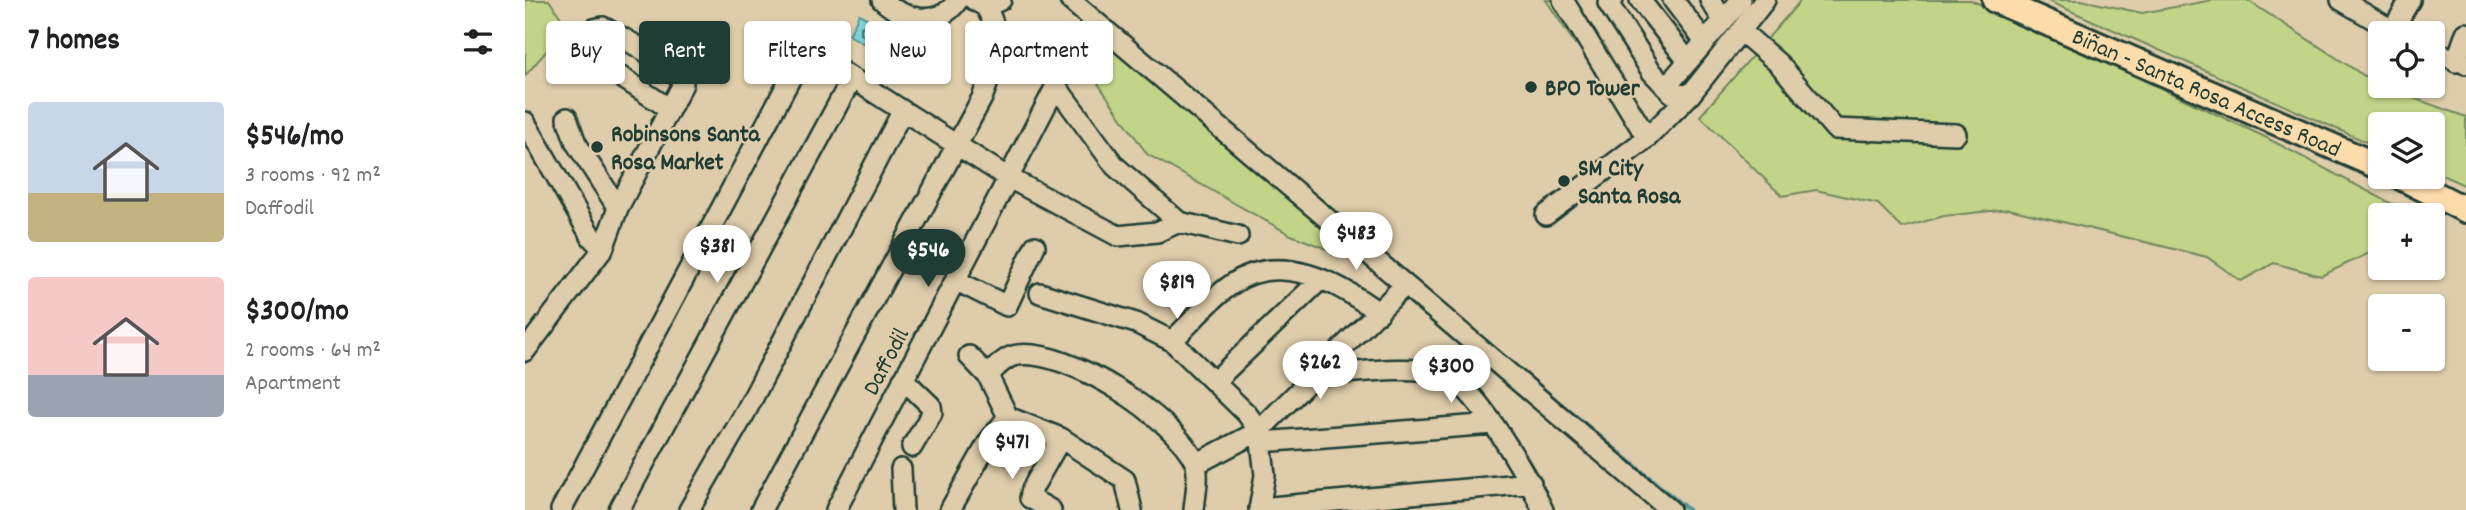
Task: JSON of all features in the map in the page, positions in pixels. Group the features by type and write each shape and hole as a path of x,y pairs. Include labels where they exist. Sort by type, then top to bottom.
{"main road":[{"name":"Biñan - Santa Rosa Access Road","path":"1995,0 2090,36 2368,151"},
{"name":"Biñan - Santa Rosa Access Road","path":"2019,0 2090,36 2368,162"},
{"path":"2445,188 2466,200"},
{"path":"2425,189 2466,210"}],"street":[{"path":"895,3 914,18 933,19 950,12 958,0"},
{"path":"1070,0 1670,510"},
{"path":"1613,0 1608,3 1652,72 1672,93 1689,95"},
{"path":"1640,0 1688,61"},
{"path":"1673,0 1705,42"},
{"path":"1710,0 1723,20"},
{"path":"1666,87 1741,0"},
{"path":"1546,215 1647,138 1689,95 1765,0"},
{"path":"2341,0 2376,21"},
{"path":"2400,21 2410,0"},
{"path":"1566,1 1647,138"},
{"path":"761,510 982,98 1000,49 997,29 987,2"},
{"path":"525,351 603,249 618,208 670,109 683,84 682,79 603,27 594,29 583,45 592,58 670,109"},
{"path":"1741,31 1779,64 1835,128 1956,134"},
{"path":"2461,63 2466,33"},
{"path":"851,80 1007,177 1118,236 1157,232 1179,222"},
{"path":"561,510 787,84"},
{"path":"619,510 849,84"},
{"path":"1056,86 1115,166 1179,222 1238,236"},
{"name":"Daffodil","path":"837,510 1056,86"},
{"path":"689,510 745,413 902,111"},
{"path":"567,118 576,143 618,208"},
{"path":"525,122 592,238 603,249"},
{"path":"955,280 1007,306 1035,246"},
{"path":"1172,341 1231,284 1259,272 1290,270 1345,288 1379,313"},
{"path":"1214,382 1320,280"},
{"path":"1260,437 1404,286"},
{"path":"1039,293 1136,323 1172,341 1247,414 1260,437 1265,475 1259,509 1531,483"},
{"path":"988,376 1006,359 1018,355 1061,360 1094,373 1134,401 1179,440 1196,464 1194,510"},
{"path":"969,356 988,376 1008,417 1061,438 1125,480 1132,510"},
{"path":"1318,374 1413,370 1445,373 1475,398 1531,483 1543,510"},
{"path":"903,379 931,406 932,413 912,447"},
{"path":"950,510 989,441 1008,417"},
{"path":"1196,464 1260,437 1493,424"},
{"path":"1051,510 1030,498 1032,489 1061,438"},
{"path":"901,468 903,510"}],"green space":[{"path":"525,0 549,0 563,21 546,21 546,52 525,76"},
{"path":"1546,0 1556,0 1582,41 1575,44"},
{"path":"1801,0 1971,0 2263,136 2390,203 2368,203 2368,254 2321,276 2274,263 2241,281 2207,257 2009,209 1944,216 1902,228 1878,204 1816,190 1782,196 1700,116"},
{"path":"2046,0 2081,0 2142,13 2213,0 2247,0 2368,78 2368,98 2413,98 2466,117 2466,186 2445,176 2445,112 2368,112 2368,143"},
{"path":"1113,44 1381,270 1291,235 1147,154 1098,84 1113,84"}],"water":[{"path":"859,14 872,21 865,21 865,44 851,36"}],"waterway":[{"path":"1314,195 1425,289"},
{"path":"1506,358 1688,510"}],"place":[{"name":"BPO Tower","path":"1531,87"},
{"name":"Robinsons Santa Rosa Market","path":"597,147"},
{"name":"SM City Santa Rosa","path":"1564,181"}]}
